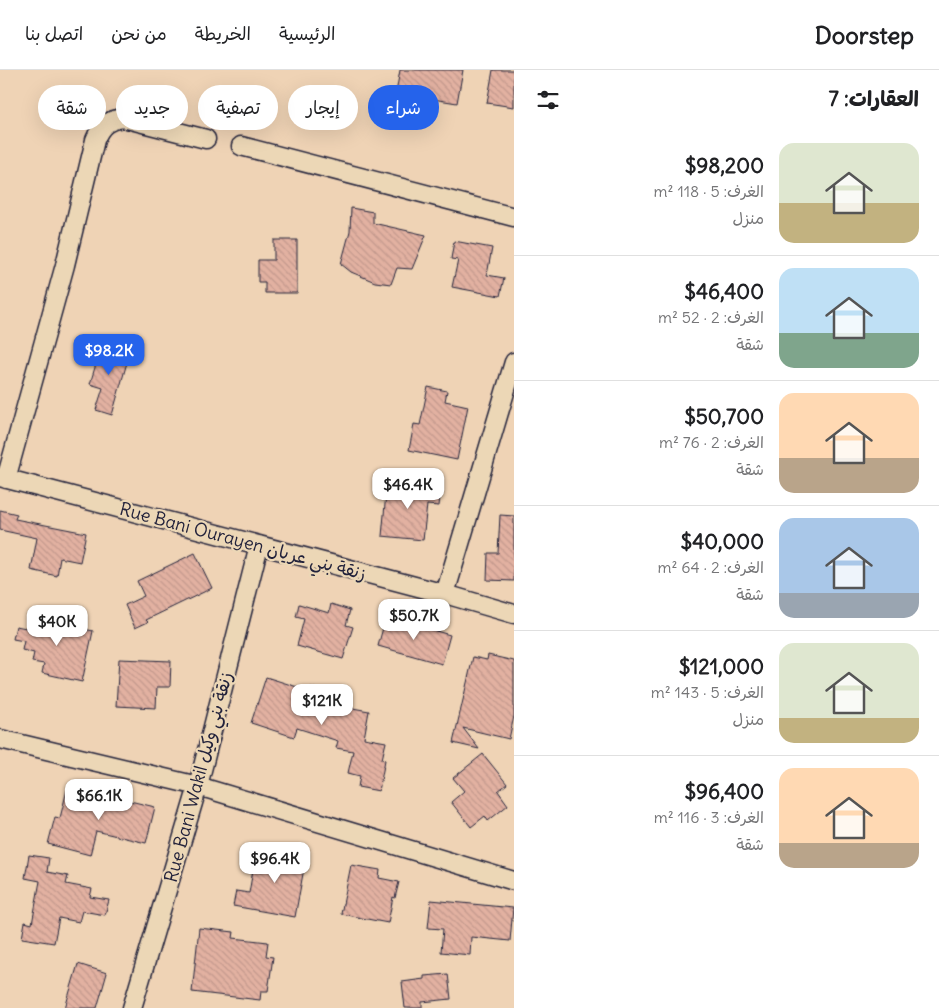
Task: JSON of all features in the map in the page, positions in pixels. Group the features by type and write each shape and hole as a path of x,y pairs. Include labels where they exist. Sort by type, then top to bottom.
{"street":[{"path":"3,478 65,265 98,131 105,124 123,118 206,139"},
{"path":"241,146 514,217"},
{"path":"445,594 514,362"},
{"name":"Rue Bani Ourayen زنقة بني عريان","path":"3,478 445,594 514,614"},
{"name":"Rue Bani Wakil زنقة بني وكيل","path":"132,1008 198,786 259,546"},
{"path":"0,739 198,786 514,881"}],"building":[{"path":"400,70 463,70 457,103 439,100 439,85 397,85"},
{"path":"493,70 514,70 514,107 487,103"},
{"path":"351,208 373,212 373,223 426,235 412,269 397,268 391,284 375,282 351,272 341,264 350,231"},
{"path":"274,240 297,240 297,293 265,293 265,282 258,282 258,260 274,260"},
{"path":"454,241 492,248 487,275 504,278 500,296 452,287 458,260 451,259"},
{"path":"102,344 130,352 112,415 96,410 103,388 90,384"},
{"path":"428,387 447,391 445,401 468,406 457,460 409,450 414,424 420,425"},
{"path":"387,483 441,487 439,506 427,505 423,540 382,536"},
{"path":"0,510 17,514 15,519 86,533 80,562 60,558 57,576 31,570 37,538 0,530"},
{"path":"500,515 514,516 514,581 487,580 488,553 498,553"},
{"path":"195,553 212,588 146,620 148,622 135,628 125,605 144,596 137,581"},
{"path":"299,604 329,613 331,604 350,610 346,625 353,627 343,659 297,646 304,619 296,617"},
{"path":"34,616 93,631 82,682 42,673 44,664 32,662 34,653 22,650 24,641 13,639 16,626 31,629"},
{"path":"386,617 450,635 442,664 378,646"},
{"path":"488,655 514,661 514,716 509,739 463,728 479,749 453,743 473,657 487,660"},
{"path":"119,659 171,661 170,687 157,687 156,708 116,706"},
{"path":"266,677 310,691 311,687 328,693 325,703 369,711 364,738 386,742 382,759 385,760 379,791 358,787 360,776 348,773 353,751 336,748 338,741 297,728 294,737 251,723"},
{"path":"483,754 507,784 498,791 508,805 488,821 485,816 471,827 451,802 464,791 453,778"},
{"path":"67,790 83,794 84,790 155,807 146,843 96,831 90,855 48,844 55,817 60,818"},
{"path":"266,846 297,851 295,861 305,863 295,917 233,906 236,891 249,893 253,870 261,872"},
{"path":"29,855 49,858 47,872 68,876 66,884 92,889 90,897 109,900 105,915 82,911 79,922 59,918 54,943 22,938 25,922 32,924 40,881 25,878"},
{"path":"351,865 380,870 379,878 399,882 395,898 393,897 388,923 341,914"},
{"path":"431,900 513,908 510,941 471,937 470,955 441,952 443,929 428,928"},
{"path":"199,928 234,932 233,938 268,942 266,956 273,957 268,991 261,991 260,1000 192,992"},
{"path":"78,964 107,973 97,1008 65,1008"},
{"path":"448,974 451,999 422,1002 422,1008 405,1008 402,982 424,979 424,976"}]}
